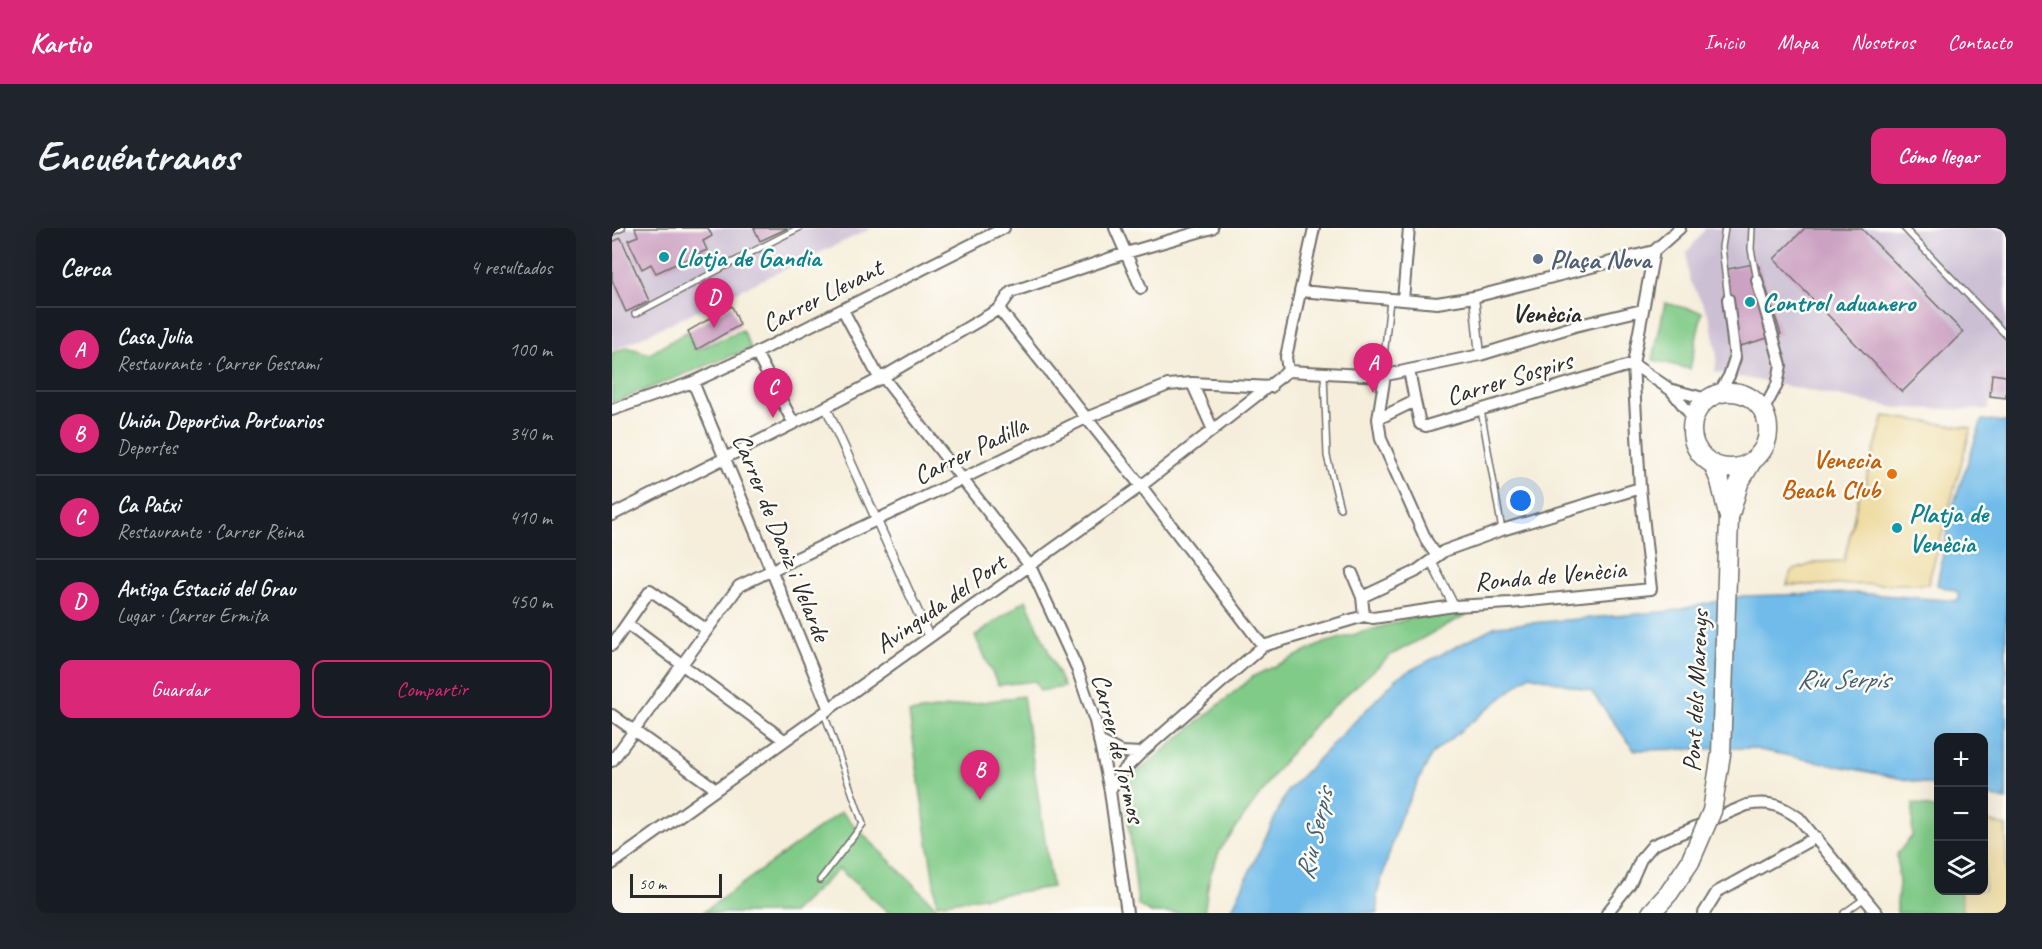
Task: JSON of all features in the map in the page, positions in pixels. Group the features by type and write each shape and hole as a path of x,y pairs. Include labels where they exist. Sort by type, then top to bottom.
{"highway":[{"path":"1729,518 1739,483 1767,441 1768,424 1763,411 1755,401 1744,394 1731,392 1713,396 1699,407 1693,418 1691,433 1696,448 1700,455 1713,465 1738,468 1751,463"},
{"path":"1713,465 1722,488 1729,518"},
{"name":"Pont dels Marenys","path":"1651,913 1669,893 1690,862 1712,811 1720,754 1729,518"}],"street":[{"name":"Carrer Llevant","path":"612,410 693,381 756,353 1004,228"},
{"path":"1115,228 1141,288"},
{"path":"612,515 883,377 999,309 1011,292 1126,253 1212,228"},
{"path":"1314,228 1286,357 1288,371 1384,376 1480,355 1575,326 1642,309"},
{"path":"1403,300 1409,228"},
{"path":"1300,291 1437,303 1474,297 1654,251 1680,228"},
{"name":"Ronda de Venècia","path":"1263,646 1364,616 1373,618 1454,606 1510,603 1651,589 1640,488 1633,364 1654,251"},
{"path":"1757,280 1781,366 1777,385 1763,411"},
{"path":"1474,297 1480,355"},
{"path":"1671,390 1713,396 1729,376 1735,358 1728,299"},
{"name":"Carrer de Tormos","path":"843,309 878,374 883,377 1030,566 1076,666 1095,721 1110,790 1127,913"},
{"path":"999,309 1140,486 1263,646 1141,753 1118,776 1110,790"},
{"path":"756,353 794,422"},
{"path":"1633,364 1671,390 1693,418"},
{"name":"Carrer Sospirs","path":"1415,401 1420,424 1426,426 1633,364"},
{"path":"1378,419 1415,401 1409,370"},
{"name":"Avinguda del Port","path":"612,864 1140,486 1271,387 1288,371"},
{"path":"1384,376 1378,419 1381,439 1454,606"},
{"name":"Carrer de Daoiz i Velarde","path":"693,381 826,711"},
{"path":"1192,382 1213,430"},
{"name":"Carrer Padilla","path":"612,761 739,586 1086,418 1168,385 1192,382 1271,387"},
{"path":"826,407 929,637"},
{"path":"1362,597 1415,572 1444,551 1502,530 1640,488"},
{"path":"1352,573 1362,597 1364,616"},
{"path":"612,645 650,590 707,630"},
{"path":"627,624 784,740"},
{"path":"612,715 716,789"},
{"path":"1099,741 1121,752 1141,753"},
{"path":"1607,913 1630,884 1641,859 1653,846 1747,805 1762,803 1782,806 1799,818 1877,913"},
{"path":"1704,913 1717,892 1816,837"}],"lane":[{"path":"612,232 622,228"},
{"path":"635,314 799,228"},
{"path":"1725,228 1722,247 1728,299"},
{"path":"1752,228 1751,249 1757,280"},
{"path":"1904,228 2006,334"},
{"path":"1384,376 1390,299"},
{"path":"1324,373 1327,456 1340,508"},
{"path":"1481,410 1502,530"},
{"path":"820,880 863,824 826,711"},
{"path":"1845,913 1866,898"}],"shaded area":[{"path":"872,228 612,351 612,229"},
{"path":"1705,228 2006,228 2006,403 1990,401 1988,410 1897,408 1715,372 1717,356 1710,318 1690,280 1687,266 1687,252"}],"green space":[{"path":"1665,303 1702,312 1690,369 1653,360"},
{"path":"742,330 751,348 612,403 612,353 627,347 650,354 688,331 697,350"},
{"path":"1026,600 1064,687 1040,691 1035,681 998,685 975,636"},
{"path":"1466,610 1466,615 1391,655 1320,718 1283,762 1220,850 1210,875 1204,913 1151,913 1138,905 1124,783 1254,676 1324,643 1416,617"},
{"path":"1023,696 1052,887 937,904 909,713"},
{"path":"1913,803 1934,808 1934,895 1961,895 1964,913 1897,913 1899,884 1897,854 1912,836"},
{"path":"841,812 942,913 889,913 839,869 792,913 702,913"}],"sand":[{"name":"Platja de Venècia","path":"1884,416 1971,428 1928,584 1787,585 1791,571 1818,562 1844,561 1859,495 1864,487"},
{"path":"1988,821 2006,826 2006,913 1964,913 1961,895 1988,895"}],"water":[{"name":"Riu Serpis","path":"1982,420 2006,422 2006,800 1988,796 1988,733 1934,733 1934,785 1750,748 1634,750 1591,691 1530,675 1432,754 1400,818 1377,894 1378,913 1230,913 1288,790 1399,676 1496,626 1672,611 1743,596 1856,593 1959,601 1958,592 1937,585 1951,512"}],"building":[{"name":"Llotja de Gandia","path":"635,228 708,228 712,236 703,241 707,250 656,273 651,264 642,269 628,240 638,236"},
{"path":"754,228 788,228 760,241"},
{"path":"1805,228 1861,228 1963,332 1902,392 1774,259"},
{"name":"Llotja de Gandia","path":"621,238 649,301 626,312 612,280 612,242"},
{"name":"Control aduanero","path":"1758,263 1781,334 1737,347 1723,270"},
{"path":"732,306 740,325 696,350 688,331"},
{"path":"1992,374 2006,376 2006,398 1990,396"}],"place":[{"name":"Llotja de Gandia","path":"664,257"},
{"name":"Plaça Nova","path":"1538,259"},
{"name":"Control aduanero","path":"1750,302"},
{"name":"Antiga Estació del Grau","path":"714,328"},
{"name":"Casa Julia","path":"1373,393"},
{"name":"Ca Patxi","path":"773,418"},
{"name":"Venecia Beach Club","path":"1892,474"},
{"name":"Platja de Venècia","path":"1897,528"},
{"name":"Unión Deportiva Portuarios","path":"980,800"}],"district":[{"name":"Venècia","path":"1546,313"}]}
